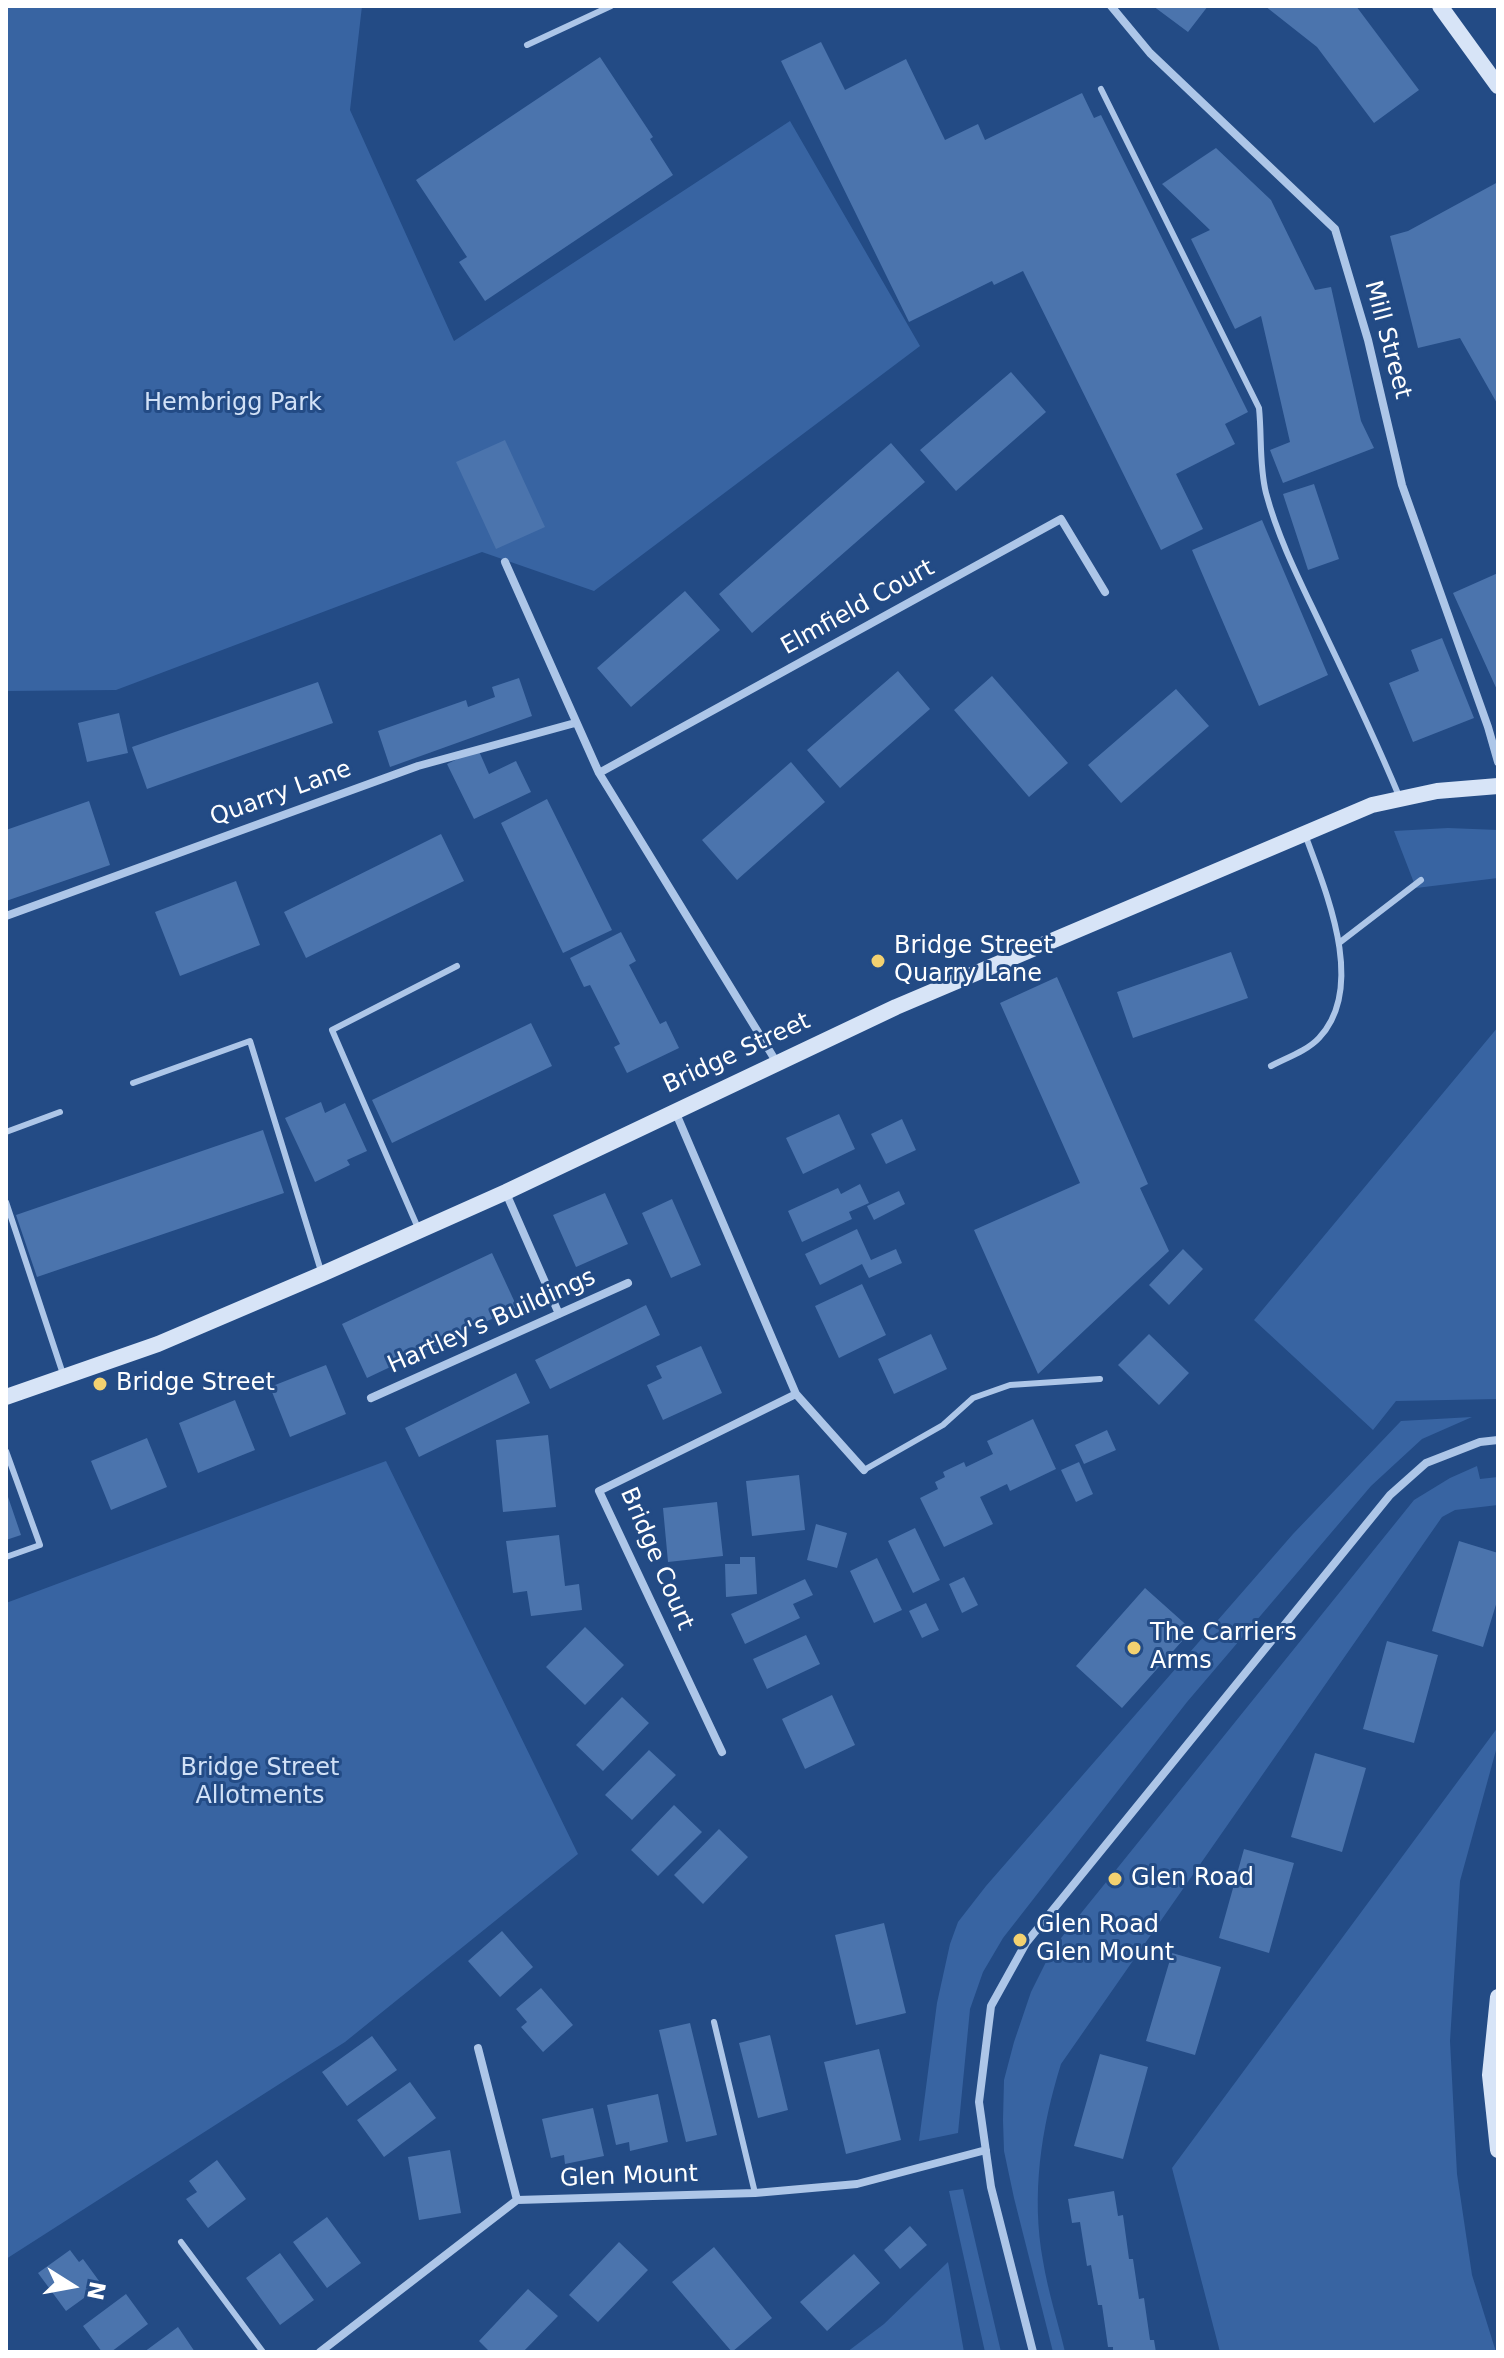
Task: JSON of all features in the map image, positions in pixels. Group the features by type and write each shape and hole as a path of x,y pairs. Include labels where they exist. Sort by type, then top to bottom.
{"main road":[{"path":"1440,6 1498,86"},
{"name":"Bridge Street","path":"6,1397 158,1344 420,1232 896,1007 1372,805 1437,791 1498,786"},
{"path":"1498,1997 1490,2075 1498,2150"}],"street":[{"name":"Mill Street","path":"1111,6 1150,53 1335,229 1368,340 1402,485 1498,762"},
{"name":"Elmfield Court","path":"599,773 1061,519 1105,592"},
{"path":"505,562 599,773 777,1063"},
{"name":"Quarry Lane","path":"6,916 418,766 575,723"},
{"path":"674,1110 796,1394 864,1470"},
{"path":"506,1192 559,1314"},
{"name":"Hartley's Buildings","path":"371,1398 628,1283"},
{"name":"Bridge Court","path":"722,1752 599,1491 796,1394"},
{"path":"1033,2352 991,2187 979,2102 991,2006 1026,1943 1390,1495 1426,1463 1480,1442 1498,1440"},
{"path":"320,2352 517,2200 478,2048"},
{"name":"Glen Mount","path":"517,2200 755,2193 857,2184 986,2150"}],"lane":[{"path":"527,45 611,6"},
{"path":"1101,89 1259,408 1262,433 1260,459 1271,506 1295,570 1401,799"},
{"path":"1271,1066 1316,1042 1329,1026 1342,983 1339,943 1328,896 1304,834"},
{"path":"1339,943 1421,880"},
{"path":"420,1232 332,1030 457,966"},
{"path":"133,1083 250,1041 322,1274"},
{"path":"6,1132 60,1112"},
{"path":"6,1202 64,1377"},
{"path":"864,1470 943,1425 973,1398 1010,1385 1100,1379"},
{"path":"6,1451 40,1545 6,1557"},
{"path":"714,2022 755,2193"},
{"path":"181,2242 263,2352"}],"green space":[{"name":"Hembrigg Park","path":"6,6 362,6 350,110 454,341 790,121 920,346 594,591 482,552 116,690 6,691"},
{"path":"1448,828 1498,830 1498,878 1416,888 1394,831"},
{"path":"1498,1027 1498,1399 1396,1401 1373,1430 1254,1320"},
{"path":"1472,1417 1422,1439 1371,1486 1187,1702 1003,1938 983,1972 970,2009 958,2133 919,2141 937,2003 958,1922 1293,1534 1401,1421"},
{"name":"Bridge Street Allotments","path":"386,1461 578,1854 345,2042 6,2259 6,1603"},
{"path":"1477,1466 1480,1479 1498,1477 1498,1505 1455,1510 1442,1517 1061,2064 1043,2137 1038,2187 1043,2261 1065,2352 1053,2352 1004,2151 1004,2080 1031,1992 1053,1948 1414,1500"},
{"path":"1498,1727 1498,1743 1460,1881 1450,2041 1457,2174 1472,2275 1496,2352 1220,2352 1172,2168"},
{"path":"963,2189 1001,2352 985,2352 949,2191"},
{"path":"948,2262 964,2352 847,2352 884,2324"}],"building":[{"path":"1153,6 1208,6 1188,32"},
{"path":"1265,6 1356,6 1419,90 1374,123 1317,47"},
{"path":"821,42 845,90 906,59 945,140 978,124 985,140 1082,93 1094,118 1101,115 1248,412 1225,424 1235,444 1176,474 1203,529 1161,550 1023,271 994,285 992,281 909,322 781,61"},
{"path":"600,57 653,137 650,139 673,175 485,301 459,262 467,257 416,180"},
{"path":"1216,148 1271,200 1315,290 1331,287 1361,421 1374,448 1283,483 1270,450 1290,442 1261,316 1235,329 1191,239 1210,230 1162,184"},
{"path":"1498,182 1498,405 1460,338 1418,348 1390,236 1408,231"},
{"path":"1011,372 1046,412 956,491 920,450"},
{"path":"505,440 545,527 496,549 456,462"},
{"path":"891,443 925,482 752,633 719,594"},
{"path":"1314,484 1339,559 1308,570 1283,494"},
{"path":"1262,520 1328,675 1259,706 1192,550"},
{"path":"1498,573 1498,692 1453,593"},
{"path":"685,591 720,630 631,707 597,668"},
{"path":"1442,638 1474,718 1413,742 1389,683 1419,671 1411,650"},
{"path":"898,671 930,709 840,788 807,750"},
{"path":"992,676 1068,763 1029,797 954,710"},
{"path":"519,678 532,716 390,767 378,731 466,700 468,707 495,697 492,687"},
{"path":"318,682 333,723 147,789 132,747"},
{"path":"1176,689 1209,726 1121,803 1088,765"},
{"path":"119,713 128,753 87,762 78,723"},
{"path":"478,749 489,774 516,761 531,792 474,819 447,764"},
{"path":"791,762 825,802 737,880 702,840"},
{"path":"547,799 612,930 563,953 501,823"},
{"path":"89,801 110,865 6,901 6,830"},
{"path":"441,834 464,881 306,958 284,912"},
{"path":"236,881 260,945 180,976 155,912"},
{"path":"621,932 636,961 629,965 660,1024 666,1021 679,1048 627,1073 614,1047 620,1044 590,985 584,987 570,958"},
{"path":"1231,952 1248,998 1133,1038 1117,992"},
{"path":"1057,977 1148,1184 1140,1188 1169,1251 1038,1374 974,1230 1080,1183 1000,1003"},
{"path":"531,1023 552,1066 392,1143 372,1100"},
{"path":"321,1102 325,1113 345,1103 367,1151 347,1160 350,1165 315,1182 285,1118"},
{"path":"839,1114 855,1149 803,1174 786,1138"},
{"path":"902,1119 916,1150 886,1164 871,1134"},
{"path":"263,1130 284,1193 37,1277 16,1215"},
{"path":"860,1184 869,1203 849,1212 852,1219 802,1242 788,1211 838,1188 841,1194"},
{"path":"899,1191 905,1204 874,1220 867,1206"},
{"path":"605,1193 628,1244 576,1267 553,1215"},
{"path":"672,1199 701,1265 671,1278 642,1213"},
{"path":"857,1229 871,1260 896,1249 902,1263 869,1278 862,1264 820,1285 805,1254"},
{"path":"1183,1249 1203,1269 1169,1305 1149,1285"},
{"path":"492,1253 517,1307 367,1378 342,1324"},
{"path":"862,1284 886,1335 839,1358 815,1306"},
{"path":"646,1305 660,1335 550,1389 535,1360"},
{"path":"931,1334 947,1369 894,1394 878,1359"},
{"path":"1149,1334 1189,1373 1159,1405 1118,1365"},
{"path":"701,1346 722,1393 663,1420 647,1385 662,1378 656,1366"},
{"path":"326,1365 346,1414 290,1437 270,1387"},
{"path":"516,1373 530,1403 419,1457 405,1428"},
{"path":"235,1400 255,1450 198,1473 179,1423"},
{"path":"1033,1419 1056,1469 1010,1491 1007,1484 980,1497 993,1524 944,1547 920,1498 938,1489 935,1482 945,1477 943,1472 964,1462 966,1467 993,1454 987,1441"},
{"path":"1107,1430 1116,1450 1084,1464 1075,1445"},
{"path":"548,1435 556,1507 503,1512 496,1440"},
{"path":"147,1438 167,1487 111,1510 91,1461"},
{"path":"1079,1462 1093,1494 1076,1502 1061,1470"},
{"path":"799,1475 805,1530 752,1536 746,1481"},
{"path":"6,1491 21,1535 6,1540"},
{"path":"717,1502 723,1556 668,1562 663,1508"},
{"path":"816,1524 847,1533 837,1568 807,1560"},
{"path":"915,1528 940,1580 913,1593 888,1541"},
{"path":"559,1535 565,1586 579,1584 582,1610 531,1616 527,1591 513,1593 506,1541"},
{"path":"1459,1541 1498,1553 1498,1598 1483,1647 1432,1631"},
{"path":"740,1557 755,1557 757,1594 726,1597 725,1564 740,1564"},
{"path":"877,1558 902,1610 874,1623 850,1571"},
{"path":"964,1577 978,1605 962,1613 949,1584"},
{"path":"805,1579 813,1595 793,1604 800,1618 745,1644 731,1614"},
{"name":"The Carriers Arms","path":"1145,1588 1192,1630 1122,1708 1076,1666"},
{"path":"926,1603 939,1630 922,1638 909,1611"},
{"path":"585,1627 624,1665 585,1705 546,1667"},
{"path":"806,1635 820,1664 767,1689 753,1659"},
{"path":"1387,1641 1438,1655 1414,1743 1363,1729"},
{"path":"832,1695 855,1745 805,1769 782,1719"},
{"path":"622,1697 649,1723 603,1771 576,1745"},
{"path":"649,1750 676,1775 632,1820 605,1795"},
{"path":"1315,1753 1366,1768 1342,1852 1291,1837"},
{"path":"674,1805 702,1832 658,1876 631,1850"},
{"path":"719,1829 748,1857 703,1904 674,1875"},
{"path":"1244,1849 1294,1863 1269,1953 1219,1938"},
{"path":"884,1923 906,2013 856,2025 835,1935"},
{"path":"502,1931 533,1967 500,1997 468,1961"},
{"path":"1172,1953 1221,1967 1195,2055 1146,2041"},
{"path":"541,1988 573,2025 543,2052 521,2027 527,2022 516,2009"},
{"path":"690,2023 717,2135 686,2142 659,2030"},
{"path":"770,2035 788,2110 758,2118 739,2043"},
{"path":"372,2036 397,2070 347,2106 322,2072"},
{"path":"879,2049 901,2140 846,2154 824,2062"},
{"path":"1100,2054 1148,2067 1123,2159 1074,2146"},
{"path":"410,2082 436,2118 384,2157 357,2120"},
{"path":"658,2094 668,2142 630,2151 629,2142 616,2145 607,2105"},
{"path":"593,2108 604,2156 565,2164 564,2155 551,2158 542,2119"},
{"path":"450,2150 461,2213 419,2220 408,2157"},
{"path":"217,2160 246,2199 208,2228 186,2199 197,2192 189,2181"},
{"path":"1114,2191 1118,2216 1123,2215 1139,2299 1144,2298 1150,2340 1154,2340 1156,2352 1113,2352 1113,2347 1108,2347 1102,2305 1098,2305 1091,2265 1087,2266 1080,2222 1072,2223 1068,2199"},
{"path":"327,2217 361,2263 327,2288 293,2242"},
{"path":"910,2226 927,2245 900,2269 884,2250"},
{"path":"619,2242 648,2270 598,2322 569,2295"},
{"path":"714,2247 772,2318 732,2352 672,2282"},
{"path":"70,2250 79,2262 83,2259 102,2285 66,2311 38,2273"},
{"path":"280,2253 314,2300 280,2325 246,2278"},
{"path":"854,2254 880,2283 827,2331 800,2302"},
{"path":"528,2289 558,2316 523,2352 490,2352 479,2341"},
{"path":"126,2294 148,2324 111,2352 102,2352 83,2326"},
{"path":"178,2327 195,2352 144,2352"}],"place":[{"name":"Bridge Street Quarry Lane","path":"878,961"},
{"name":"Bridge Street","path":"100,1384"},
{"name":"The Carriers Arms","path":"1134,1648"},
{"name":"Glen Road","path":"1115,1879"},
{"name":"Glen Road Glen Mount","path":"1020,1940"}]}
